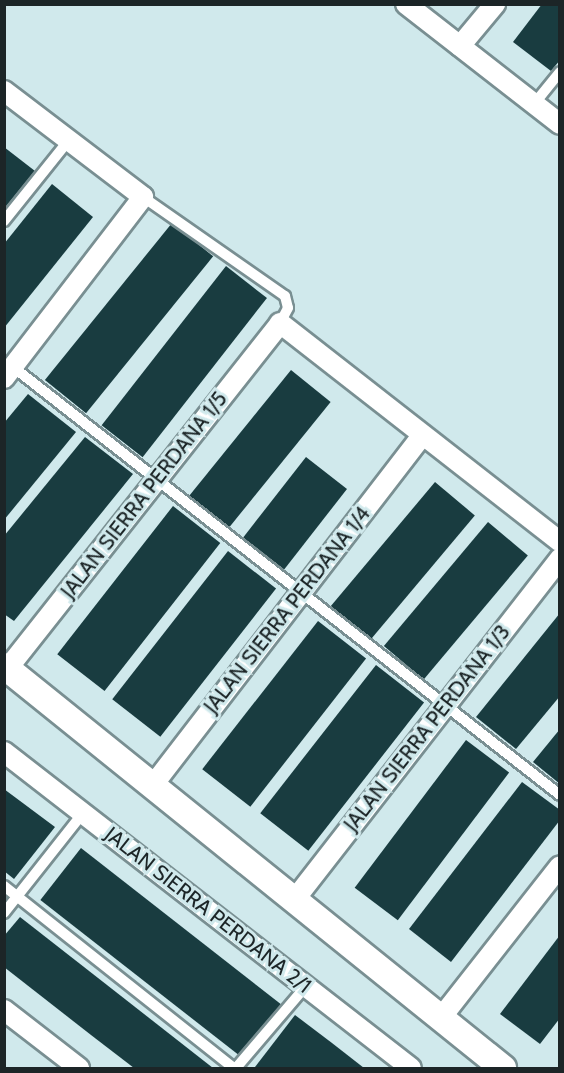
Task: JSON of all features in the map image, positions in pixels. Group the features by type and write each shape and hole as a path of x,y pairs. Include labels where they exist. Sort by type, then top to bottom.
{"street":[{"path":"406,4 560,124"},
{"path":"460,46 495,4"},
{"path":"4,91 143,197 9,372"},
{"path":"280,323 560,542"},
{"name":"JALAN SIERRA PERDANA 1/5","path":"6,667 280,323"},
{"name":"JALAN SIERRA PERDANA 1/4","path":"153,785 422,436"},
{"name":"JALAN SIERRA PERDANA 1/3","path":"295,899 444,704 560,558"},
{"path":"6,667 503,1068"},
{"name":"JALAN SIERRA PERDANA 2/1","path":"4,752 411,1068"},
{"path":"440,1018 560,866"},
{"path":"4,1010 79,1068"}],"lane":[{"path":"534,104 560,72"},
{"path":"4,221 69,140"},
{"path":"143,197 285,296 288,308 280,323"},
{"path":"9,372 157,479 560,795"},
{"path":"4,914 83,813"},
{"path":"4,886 235,1068 306,986"}],"building":[{"path":"542,4 560,4 560,60 551,71 513,42"},
{"path":"4,147 35,171 4,209"},
{"path":"52,184 93,217 4,328 4,244"},
{"path":"172,223 213,256 86,413 45,380"},
{"path":"226,266 267,298 143,457 102,425"},
{"path":"291,370 331,402 229,528 189,496"},
{"path":"28,394 76,432 4,520 4,423"},
{"path":"85,437 133,474 14,621 4,614 4,536"},
{"path":"306,457 347,489 284,569 243,537"},
{"path":"435,482 475,515 371,640 331,606"},
{"path":"173,506 220,543 105,691 57,654"},
{"path":"488,522 528,555 424,680 384,646"},
{"path":"228,551 276,589 160,737 112,699"},
{"path":"560,613 560,696 516,749 476,717"},
{"path":"318,621 366,659 250,807 202,769"},
{"path":"376,665 424,703 308,851 260,813"},
{"path":"560,729 560,784 533,762"},
{"path":"466,740 509,772 398,920 355,888"},
{"path":"522,782 560,810 560,820 451,962 409,929"},
{"path":"4,789 55,827 14,879 4,871"},
{"path":"81,848 282,1005 241,1057 40,900"},
{"path":"20,917 213,1068 134,1068 4,967 4,936"},
{"path":"560,935 560,1018 540,1044 500,1014"},
{"path":"295,1015 332,1043 364,1068 255,1067"}]}
